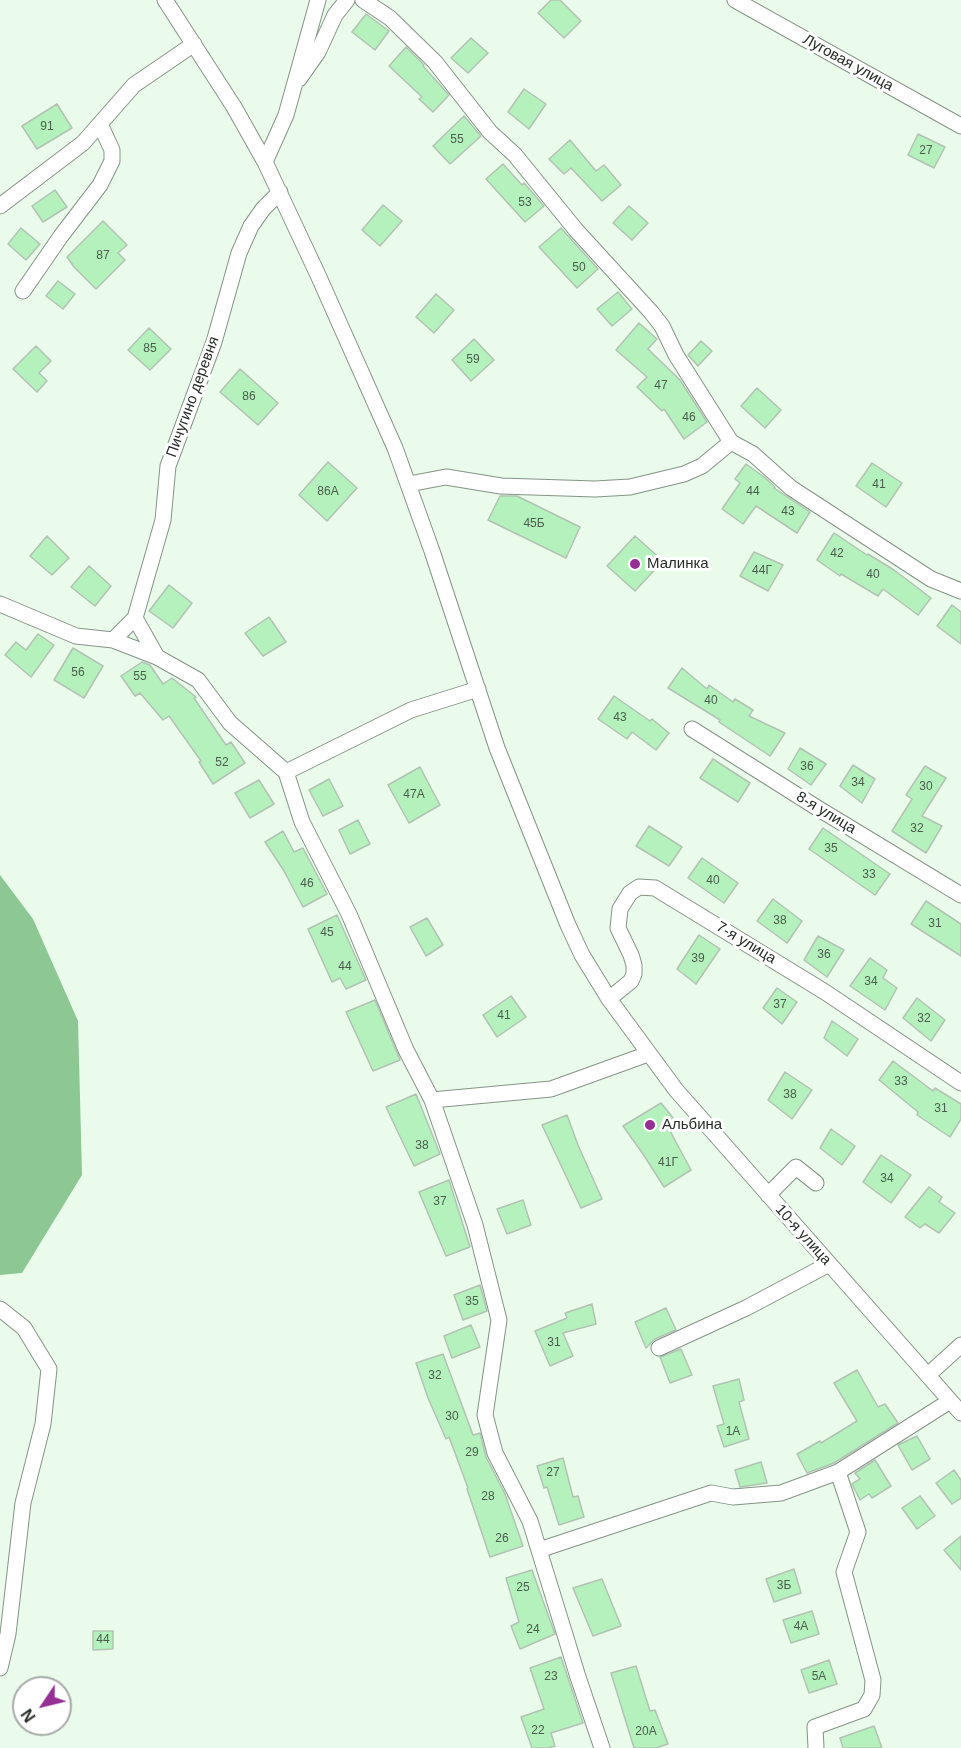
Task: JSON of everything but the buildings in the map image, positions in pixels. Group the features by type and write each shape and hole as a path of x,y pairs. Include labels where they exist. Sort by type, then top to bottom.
{"street":[{"name":"10-я улица","path":"165,0 234,107 265,162 395,448 497,748 568,926 582,955 609,999 683,1099 961,1413"},
{"path":"265,162 286,115 318,0"},
{"path":"293,87 318,52 335,15 347,0"},
{"path":"363,0 390,18 435,62 490,132 544,188 576,230 651,312 662,326 676,356 731,442 753,454 791,488 931,579 961,591"},
{"name":"Луговая улица","path":"735,0 961,126"},
{"path":"0,206 83,143 134,85 194,44"},
{"path":"23,291 100,185 112,161 112,150 100,124"},
{"name":"Пичугино деревня","path":"113,640 135,618 163,520 168,466 214,342 239,253 251,226 263,209 280,192"},
{"path":"409,484 446,477 501,486 595,489 630,487 684,474 702,465 731,442"},
{"path":"0,604 76,636 113,640 157,657 198,680 230,723 286,772 302,822 349,914 406,1050 432,1100 476,1225 499,1320 485,1415 495,1453 530,1521 602,1748"},
{"path":"135,618 157,657"},
{"path":"286,772 411,711 478,689"},
{"name":"8-я улица","path":"692,729 961,895"},
{"name":"7-я улица","path":"609,999 631,981 634,974 631,955 618,928 620,909 630,893 639,887 655,888 825,992 961,1083"},
{"path":"432,1100 551,1089 648,1054"},
{"path":"768,1195 796,1167 816,1183"},
{"path":"659,1348 746,1308 829,1264"},
{"path":"0,1310 24,1328 49,1369 43,1424 23,1503 8,1634 0,1668"},
{"path":"928,1376 961,1345"},
{"path":"539,1550 711,1493 734,1497 781,1493 838,1472 950,1401"},
{"path":"816,1748 815,1727 864,1709 872,1695 873,1680 844,1572 858,1532 838,1472"}],"green space":[{"path":"0,875 33,919 78,1021 82,1175 22,1273 0,1275"}],"place":[{"name":"Малинка","path":"635,564"},
{"name":"Альбина","path":"650,1125"}]}
